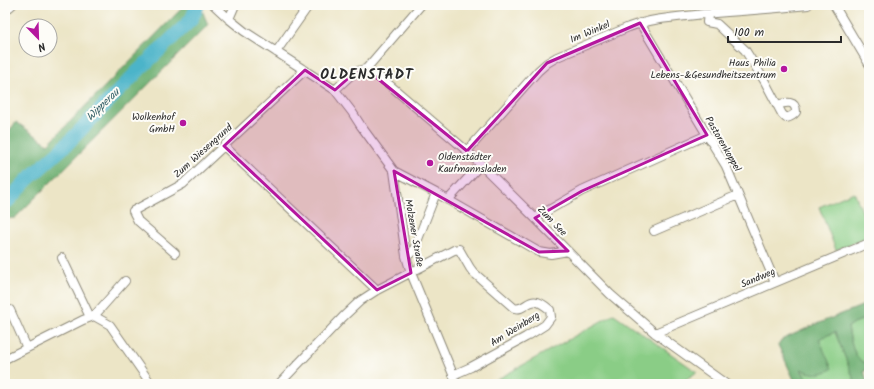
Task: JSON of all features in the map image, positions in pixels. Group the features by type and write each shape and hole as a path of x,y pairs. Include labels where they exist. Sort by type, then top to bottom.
{"street":[{"path":"5,11 12,5"},
{"path":"229,19 235,5"},
{"path":"276,52 309,5"},
{"path":"335,90 353,74 366,68 421,5"},
{"path":"721,5 709,14 708,22 717,24 745,50 778,104"},
{"name":"Im Winkel","path":"467,151 538,71 557,57 640,23 652,20 709,14 743,8 808,5"},
{"path":"834,5 869,64"},
{"name":"Molzener Straße","path":"216,7 244,31 335,90 394,171 406,256 411,273 457,384"},
{"name":"Pastorenkoppel","path":"640,23 726,166 774,282"},
{"name":"Zum See","path":"366,68 385,81 467,151 610,294 655,333 726,384"},
{"name":"Zum Wiesengrund","path":"175,253 138,221 133,211 183,184 304,70"},
{"path":"535,218 582,191 707,135"},
{"path":"224,146 377,290"},
{"path":"448,200 481,164"},
{"path":"394,171 436,193 539,252 551,254 568,251"},
{"path":"406,256 413,252 436,193"},
{"path":"654,231 738,195"},
{"name":"Sandweg","path":"655,333 869,243"},
{"name":"Am Weinberg","path":"411,273 454,250 459,249 473,272 514,308 522,308 528,303 535,301 545,305 550,310 551,317 545,325 471,367 453,375"},
{"path":"62,258 92,317 110,325 151,384"},
{"path":"279,384 360,301 377,290 411,273"},
{"path":"5,359 92,317 125,281"},
{"path":"10,310 27,348"}],"highlighted area":[{"path":"640,23 707,135 582,191 535,218 568,251 539,252 394,171 411,273 377,290 224,146 305,70 335,90 353,74 366,69 467,151 547,63"}],"green space":[{"path":"185,5 200,5 208,25 15,218 5,219 5,136 16,122 48,144"},
{"path":"854,192 869,228 869,237 836,250 819,207"},
{"path":"869,303 869,317 848,327 852,345 857,357 863,362 869,364 869,369 864,371 868,384 857,384 855,382 835,332 819,339 832,369 816,374 801,369 809,384 796,384 778,345 781,340"},
{"path":"614,314 697,372 679,384 489,384"},
{"path":"869,317 869,364 863,362 857,357 852,345 848,327"},
{"path":"835,332 855,382 851,384 832,384 830,381 824,384 809,384 801,368 809,373 819,338"}],"waterway":[{"name":"Wipperau","path":"5,201 8,201 27,180 66,145 139,70 191,20 198,5"}],"place":[{"name":"Haus Philia Lebens-&Gesundheitszentrum","path":"784,69"},
{"name":"Wolkenhof GmbH","path":"183,123"},
{"name":"Oldenstädter Kaufmannsladen","path":"430,163"}],"district":[{"name":"OLDENSTADT","path":"367,75"}]}
